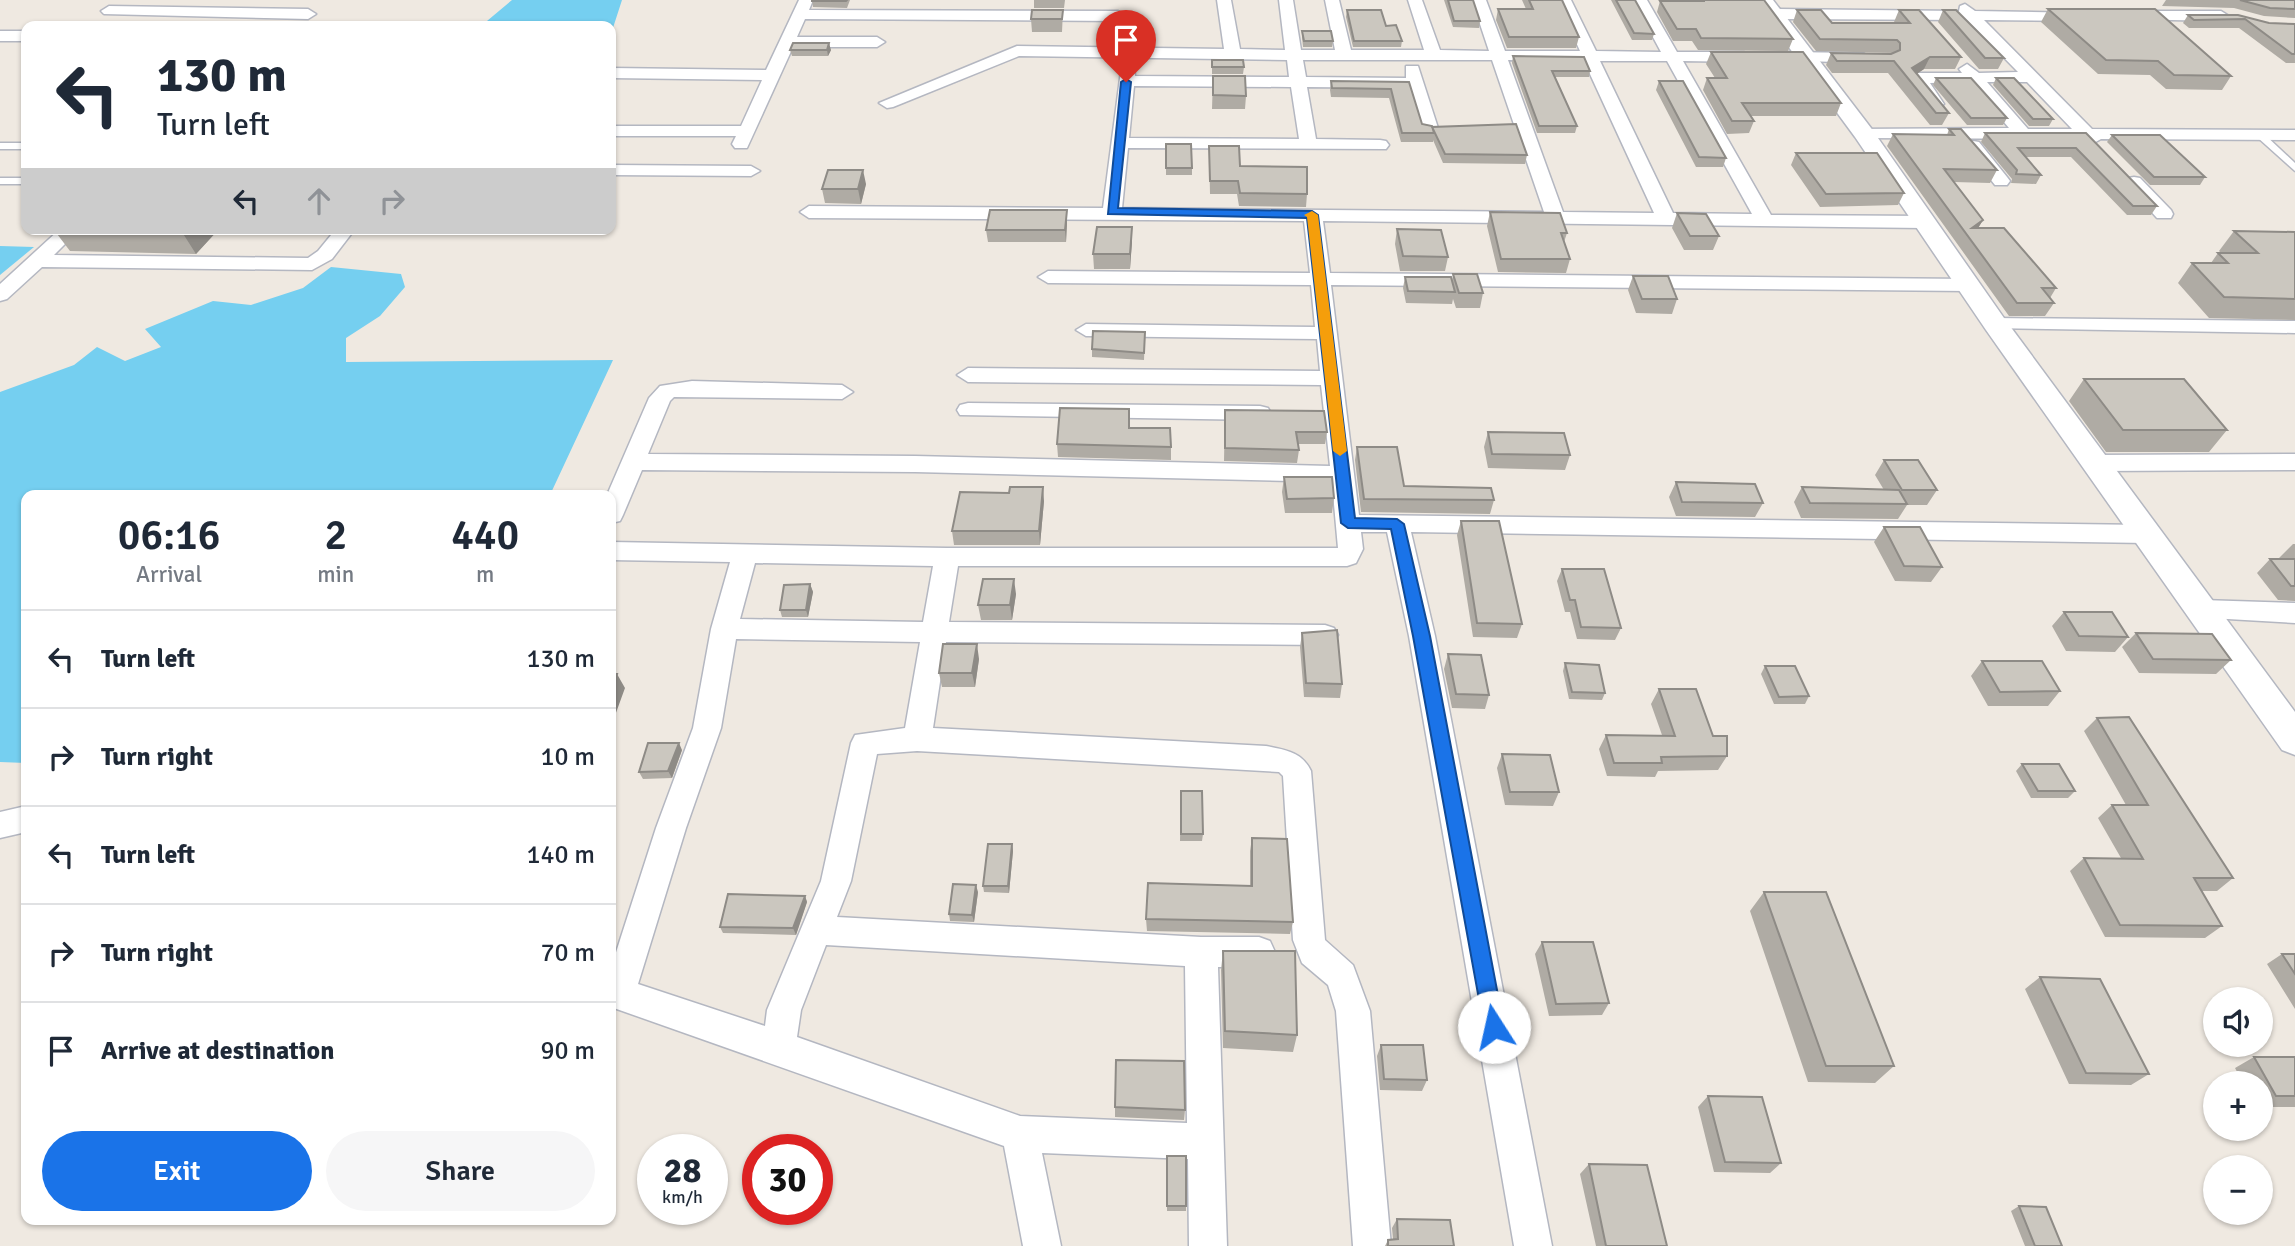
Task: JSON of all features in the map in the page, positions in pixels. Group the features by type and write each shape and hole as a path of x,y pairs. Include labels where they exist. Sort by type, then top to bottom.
{"street":[{"path":"300,21 324,0"},
{"path":"1224,0 1233,55"},
{"path":"1286,0 1301,83 1308,144"},
{"path":"1332,0 1344,55"},
{"path":"1415,0 1434,55"},
{"path":"1479,0 1555,218"},
{"path":"1564,0 1666,219"},
{"path":"1640,0 1765,220"},
{"path":"1957,0 2103,151"},
{"path":"616,131 744,138 802,7 963,7 1118,16"},
{"path":"1769,7 1920,15 2241,18"},
{"path":"1769,7 1863,133 1995,324 2295,740"},
{"path":"109,12 308,14"},
{"path":"1920,15 1938,36"},
{"path":"0,36 21,36"},
{"path":"786,42 877,42"},
{"path":"887,103 1017,51 1233,55 1886,58"},
{"path":"1112,212 1129,53"},
{"path":"1954,54 2023,134"},
{"path":"1407,55 1429,128"},
{"path":"616,73 771,75"},
{"path":"2001,181 1917,81 1924,77 2033,77"},
{"path":"1126,82 1417,83"},
{"path":"1863,133 2295,135"},
{"path":"1119,143 1380,145"},
{"path":"2121,169 2164,214"},
{"path":"616,170 751,171"},
{"path":"809,212 1112,212 1924,222"},
{"path":"616,551 947,557 1347,557 1351,549 1312,215"},
{"path":"0,295 65,235"},
{"path":"37,261 312,264 325,255 341,235"},
{"path":"1048,277 1969,285"},
{"path":"1995,324 2292,330"},
{"path":"1086,330 1325,333"},
{"path":"968,375 1331,378"},
{"path":"616,502 660,398 668,391 692,388 842,391"},
{"path":"968,410 1281,413"},
{"path":"1308,413 1335,414"},
{"path":"632,462 927,464 1343,474"},
{"path":"2096,463 2295,462"},
{"path":"1348,523 2147,534"},
{"path":"1397,524 1422,636 1533,1246"},
{"path":"616,989 707,728 724,629 744,552"},
{"path":"917,738 947,557"},
{"path":"2202,610 2295,613"},
{"path":"724,629 935,630 1170,637 1325,635"},
{"path":"779,1047 784,1010 836,881 865,743 917,738 1266,758 1287,762 1297,771 1299,783 1309,940 1313,952 1340,976 1353,1011 1372,1246"},
{"path":"0,825 21,820"},
{"path":"817,930 1201,952 1313,952"},
{"path":"1201,952 1208,1246"},
{"path":"616,992 779,1047 1020,1135 1205,1142"},
{"path":"1020,1135 1042,1246"}],"lane":[{"path":"2260,135 2295,168"},
{"path":"0,146 21,146"},
{"path":"0,181 21,181"}],"water":[{"path":"512,0 622,0 615,21 487,21"},
{"path":"0,246 34,247 0,275"},
{"path":"331,267 401,274 405,287 380,316 346,338 346,362 613,360 552,490 21,490 21,763 0,762 0,392 74,365 97,347 125,361 161,347 145,329 213,301 251,305 303,288"}],"building":[{"path":"812,0 847,0 812,1"},
{"path":"1448,0 1473,0 1480,21 1454,21"},
{"path":"1529,0 1562,0 1579,37 1509,37 1498,9 1533,9"},
{"path":"1616,0 1635,0 1654,34 1634,33"},
{"path":"1764,0 1793,39 1701,38 1696,29 1677,29 1660,1"},
{"path":"2240,0 2295,0 2295,9 2270,8"},
{"path":"2048,9 2155,9 2231,76 2174,75 2158,61 2106,60"},
{"path":"1032,10 1063,10 1062,19 1031,19"},
{"path":"1347,10 1381,10 1386,26 1396,25 1402,41 1354,41"},
{"path":"1797,10 1821,10 1832,23 1910,23 1899,10 1919,10 1961,57 1930,57 1912,68 1949,113 1936,113 1894,61 1837,61 1831,53 1891,54 1900,50 1897,40 1820,39"},
{"path":"1943,10 1956,10 2004,58 1985,58"},
{"path":"2188,15 2238,15 2269,23 2295,24 2295,54 2245,19 2194,20"},
{"path":"1302,31 1331,31 1333,41 1304,41"},
{"path":"793,43 829,43 827,50 790,50"},
{"path":"1711,52 1803,52 1841,103 1742,103 1754,121 1732,121 1707,78 1727,78"},
{"path":"1513,56 1584,57 1590,71 1552,71 1577,126 1539,126"},
{"path":"1212,60 1243,60 1244,67 1212,67"},
{"path":"1213,76 1245,76 1246,96 1213,95"},
{"path":"1936,78 1971,78 2007,118 1971,118"},
{"path":"1996,78 2014,78 2053,119 2033,119"},
{"path":"1331,81 1409,82 1422,124 1432,126 1434,133 1402,133 1391,89 1332,88"},
{"path":"1659,81 1683,81 1726,158 1699,157"},
{"path":"1516,124 1527,155 1445,154 1432,127"},
{"path":"1949,129 1961,129 1997,170 1944,169 1983,220 1972,228 2004,228 2056,288 2042,288 2054,303 2017,303 1893,134 1954,135"},
{"path":"1985,133 2086,133 2157,206 2133,206 2076,148 2018,148 2041,175 2016,174 2017,170"},
{"path":"2112,135 2160,135 2205,177 2154,177"},
{"path":"1166,144 1191,144 1192,168 1166,168"},
{"path":"1209,146 1239,146 1240,166 1307,167 1307,194 1240,193 1238,181 1210,181"},
{"path":"1796,153 1877,153 1904,193 1826,194"},
{"path":"828,170 863,170 858,189 822,189"},
{"path":"990,210 1067,210 1065,230 986,230"},
{"path":"1490,212 1560,213 1567,233 1561,233 1570,259 1501,259"},
{"path":"1677,213 1706,214 1719,236 1690,236"},
{"path":"1097,227 1132,227 1130,254 1093,254"},
{"path":"1397,229 1441,230 1448,257 1403,256"},
{"path":"2234,231 2295,232 2295,299 2224,297 2192,263 2228,263 2218,253 2258,253"},
{"path":"1453,274 1477,274 1483,293 1459,293"},
{"path":"1633,276 1668,276 1677,299 1642,299"},
{"path":"1405,277 1451,277 1455,292 1408,291"},
{"path":"1093,331 1145,332 1144,353 1092,349"},
{"path":"2084,379 2184,379 2227,430 2123,430"},
{"path":"1060,408 1129,409 1129,428 1170,428 1171,447 1057,444"},
{"path":"1225,410 1324,411 1327,432 1296,432 1299,450 1225,448"},
{"path":"1488,432 1564,433 1570,455 1492,454"},
{"path":"1357,447 1397,447 1404,486 1491,488 1494,500 1364,499"},
{"path":"1884,460 1918,460 1937,490 1902,490"},
{"path":"1284,477 1332,477 1334,498 1287,499"},
{"path":"1676,482 1755,484 1763,503 1682,502"},
{"path":"1010,487 1043,487 1039,531 952,531 960,492 1009,493"},
{"path":"1802,487 1899,490 1907,504 1810,503"},
{"path":"1461,521 1499,521 1522,624 1477,623"},
{"path":"1884,527 1920,527 1942,567 1904,566"},
{"path":"2270,559 2295,559 2295,586 2291,586"},
{"path":"1562,569 1604,569 1621,628 1581,627 1575,600 1570,600"},
{"path":"983,579 1014,579 1010,605 978,605"},
{"path":"810,584 806,610 780,610 784,585"},
{"path":"2064,612 2112,612 2128,637 2079,636"},
{"path":"1337,630 1342,684 1306,683 1302,633"},
{"path":"2136,633 2212,634 2231,660 2153,659"},
{"path":"943,644 977,644 972,673 939,673"},
{"path":"1448,654 1481,655 1489,695 1456,694"},
{"path":"1982,661 2042,661 2060,691 2000,692"},
{"path":"1565,663 1599,665 1605,693 1572,692"},
{"path":"1765,666 1795,666 1809,696 1779,697"},
{"path":"1659,689 1696,689 1713,736 1727,736 1727,756 1661,757 1662,763 1614,763 1606,735 1675,736"},
{"path":"2129,717 2233,878 2194,878 2222,926 2120,925 2084,858 2143,859 2112,805 2148,805 2097,718"},
{"path":"648,743 679,743 668,771 639,772"},
{"path":"1502,754 1550,755 1559,792 1510,792"},
{"path":"2022,764 2059,764 2075,791 2038,791"},
{"path":"1181,791 1202,791 1203,834 1181,834"},
{"path":"1252,838 1287,839 1293,922 1146,919 1148,883 1252,886"},
{"path":"988,844 1012,844 1008,886 983,886"},
{"path":"953,884 976,885 972,915 949,914"},
{"path":"1764,892 1826,892 1894,1066 1826,1066"},
{"path":"728,894 805,896 793,928 720,927"},
{"path":"1542,942 1593,942 1609,1003 1556,1004"},
{"path":"1223,951 1295,951 1297,1035 1225,1031"},
{"path":"2282,954 2295,954 2295,974"},
{"path":"2040,977 2100,979 2149,1074 2086,1073"},
{"path":"1381,1045 1423,1045 1427,1080 1384,1079"},
{"path":"2254,1057 2295,1057 2295,1096 2276,1096 2273,1091 2273,1071 2262,1071"},
{"path":"1116,1060 1184,1061 1185,1110 1115,1107"},
{"path":"1708,1096 1762,1097 1781,1163 1725,1162"},
{"path":"1167,1156 1186,1156 1186,1206 1167,1206"},
{"path":"1589,1164 1647,1165 1667,1246 1606,1246"},
{"path":"2019,1206 2046,1207 2062,1246 2035,1246"},
{"path":"1397,1219 1450,1220 1454,1246 1388,1246 1388,1240 1398,1239"}],"slow traffic":[{"path":"1310,215 1340,451"}],"route":[{"path":"1126,82 1112,212 1312,215 1348,523 1397,524 1422,636 1494,1027"}]}
